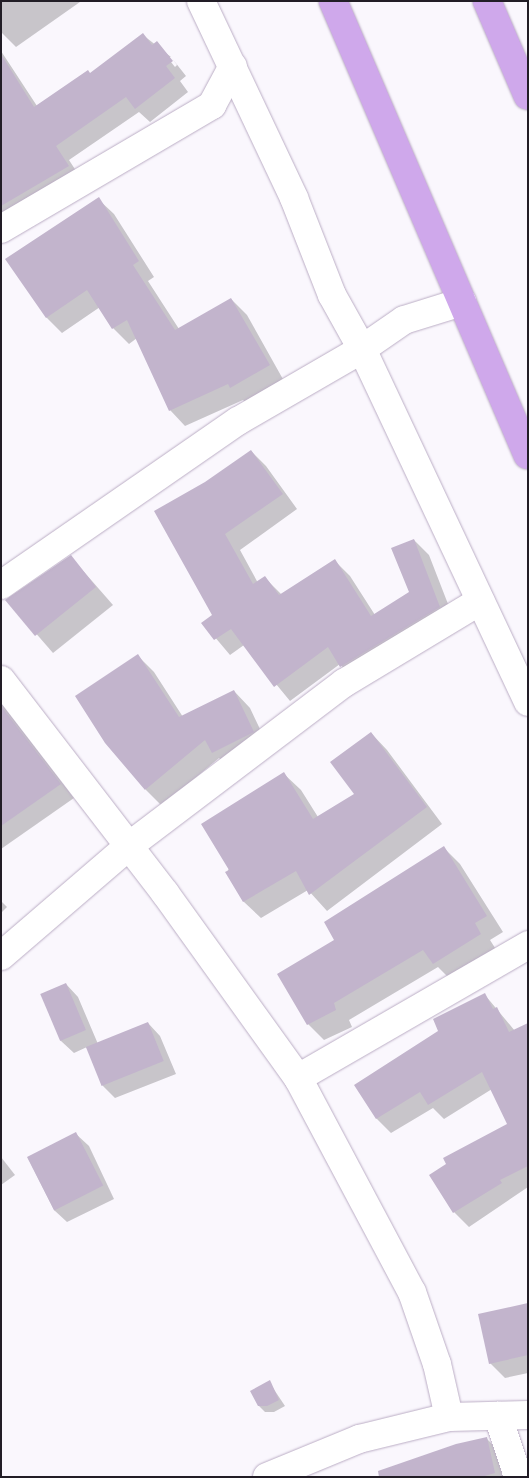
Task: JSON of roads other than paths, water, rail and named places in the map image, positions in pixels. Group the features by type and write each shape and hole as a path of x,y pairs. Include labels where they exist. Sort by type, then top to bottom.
{"highway":[{"path":"333,1 528,454"},
{"path":"487,1 528,96"}],"street":[{"path":"201,1 294,198 332,295 362,349 528,702"},
{"path":"1,229 212,105 233,66"},
{"path":"212,105 255,114"},
{"path":"1,585 238,421 362,349 404,320 462,302"},
{"path":"1,956 129,846 344,683 480,601"},
{"path":"1,680 129,846 298,1078 412,1292 437,1364 449,1417"},
{"path":"298,1078 528,945"},
{"path":"267,1477 359,1439 449,1417 528,1415"},
{"path":"498,1416 518,1477"}]}
